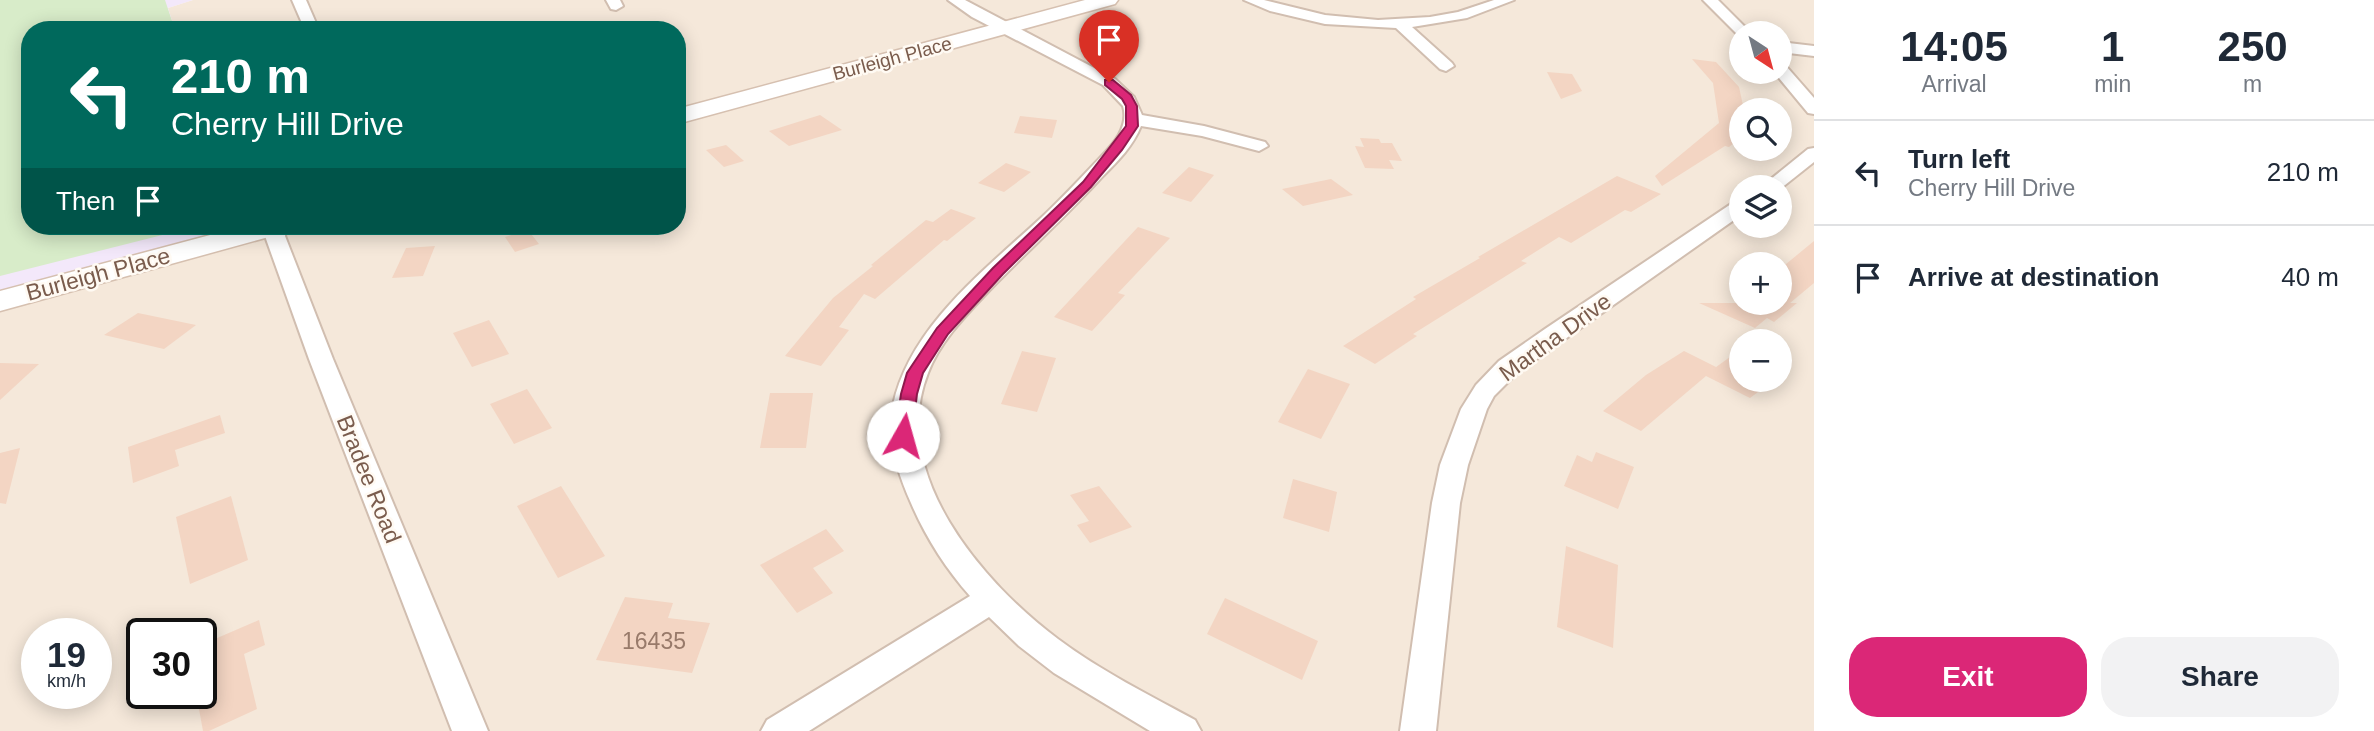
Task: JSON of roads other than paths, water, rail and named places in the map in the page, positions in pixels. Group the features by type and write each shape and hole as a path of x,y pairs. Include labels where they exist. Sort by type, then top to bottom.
{"street":[{"path":"299,0 308,21"},
{"path":"956,0 1002,28 1109,82 1127,97 1133,119 1132,126 1118,148 1087,184 998,271 943,331 915,373 903,436 916,486 942,537 992,599 1029,636 1066,663 1183,731"},
{"name":"Burleigh Place","path":"686,115 1108,0"},
{"path":"1251,0 1314,16 1399,23 1454,17 1507,0"},
{"path":"1710,0 1732,21"},
{"path":"1399,23 1446,66"},
{"path":"1792,48 1814,51"},
{"path":"1792,83 1814,109"},
{"path":"1133,119 1204,131 1259,146"},
{"path":"1786,175 1814,153"},
{"name":"Martha Drive","path":"1418,731 1446,503 1458,454 1474,409 1485,391 1508,367 1729,214"},
{"name":"Burleigh Place","path":"0,301 244,235"},
{"name":"Bradee Road","path":"275,235 321,359 470,731"},
{"path":"779,731 992,599"}]}
